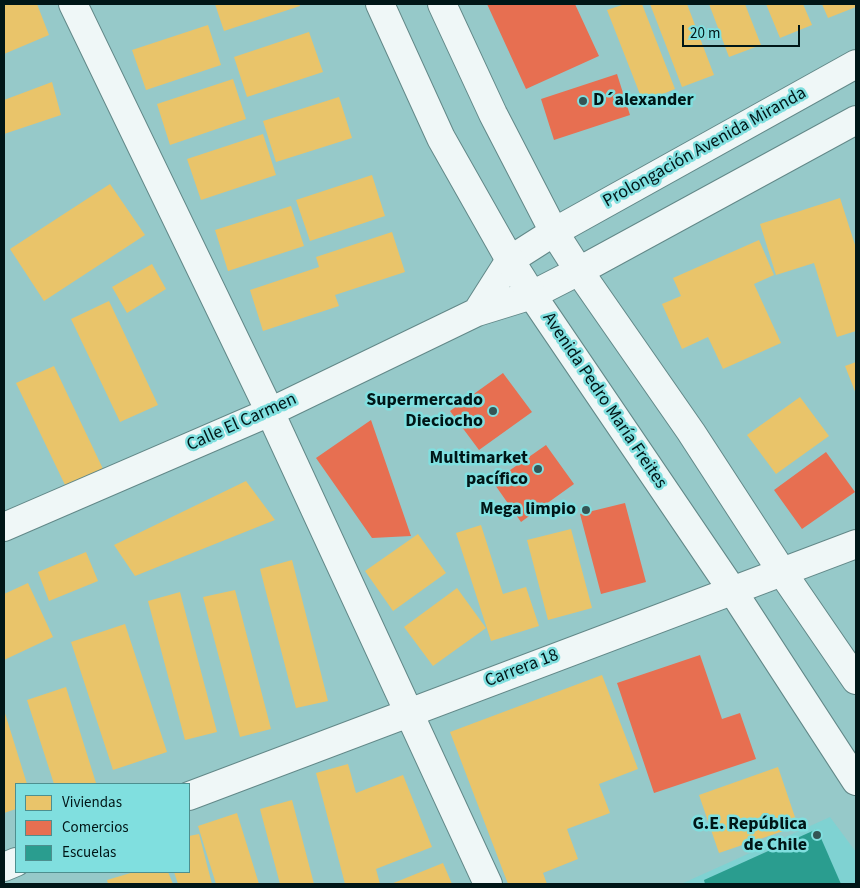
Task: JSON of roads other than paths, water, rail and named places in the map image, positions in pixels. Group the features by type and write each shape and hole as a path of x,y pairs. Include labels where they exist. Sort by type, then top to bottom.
{"street":[{"path":"73,4 270,412 488,884"},
{"name":"Avenida Pedro María Freites","path":"380,4 441,138 510,260 732,590 856,781"},
{"path":"442,4 492,114 554,232 691,432 782,572 856,680"},
{"name":"Prolongación Avenida Miranda","path":"510,260 554,232 856,64"},
{"path":"579,271 856,120"},
{"path":"478,312 510,260"},
{"name":"Calle El Carmen","path":"4,527 270,412 478,312 532,295 579,271"},
{"name":"Carrera 18","path":"190,796 856,544"}],"place":[{"name":"D´alexander","path":"583,101"},
{"name":"Supermercado Dieciocho","path":"493,411"},
{"name":"Multimarket pacífico","path":"538,469"},
{"name":"Mega limpio","path":"586,510"},
{"name":"G.E. República de Chile","path":"817,835"}]}
